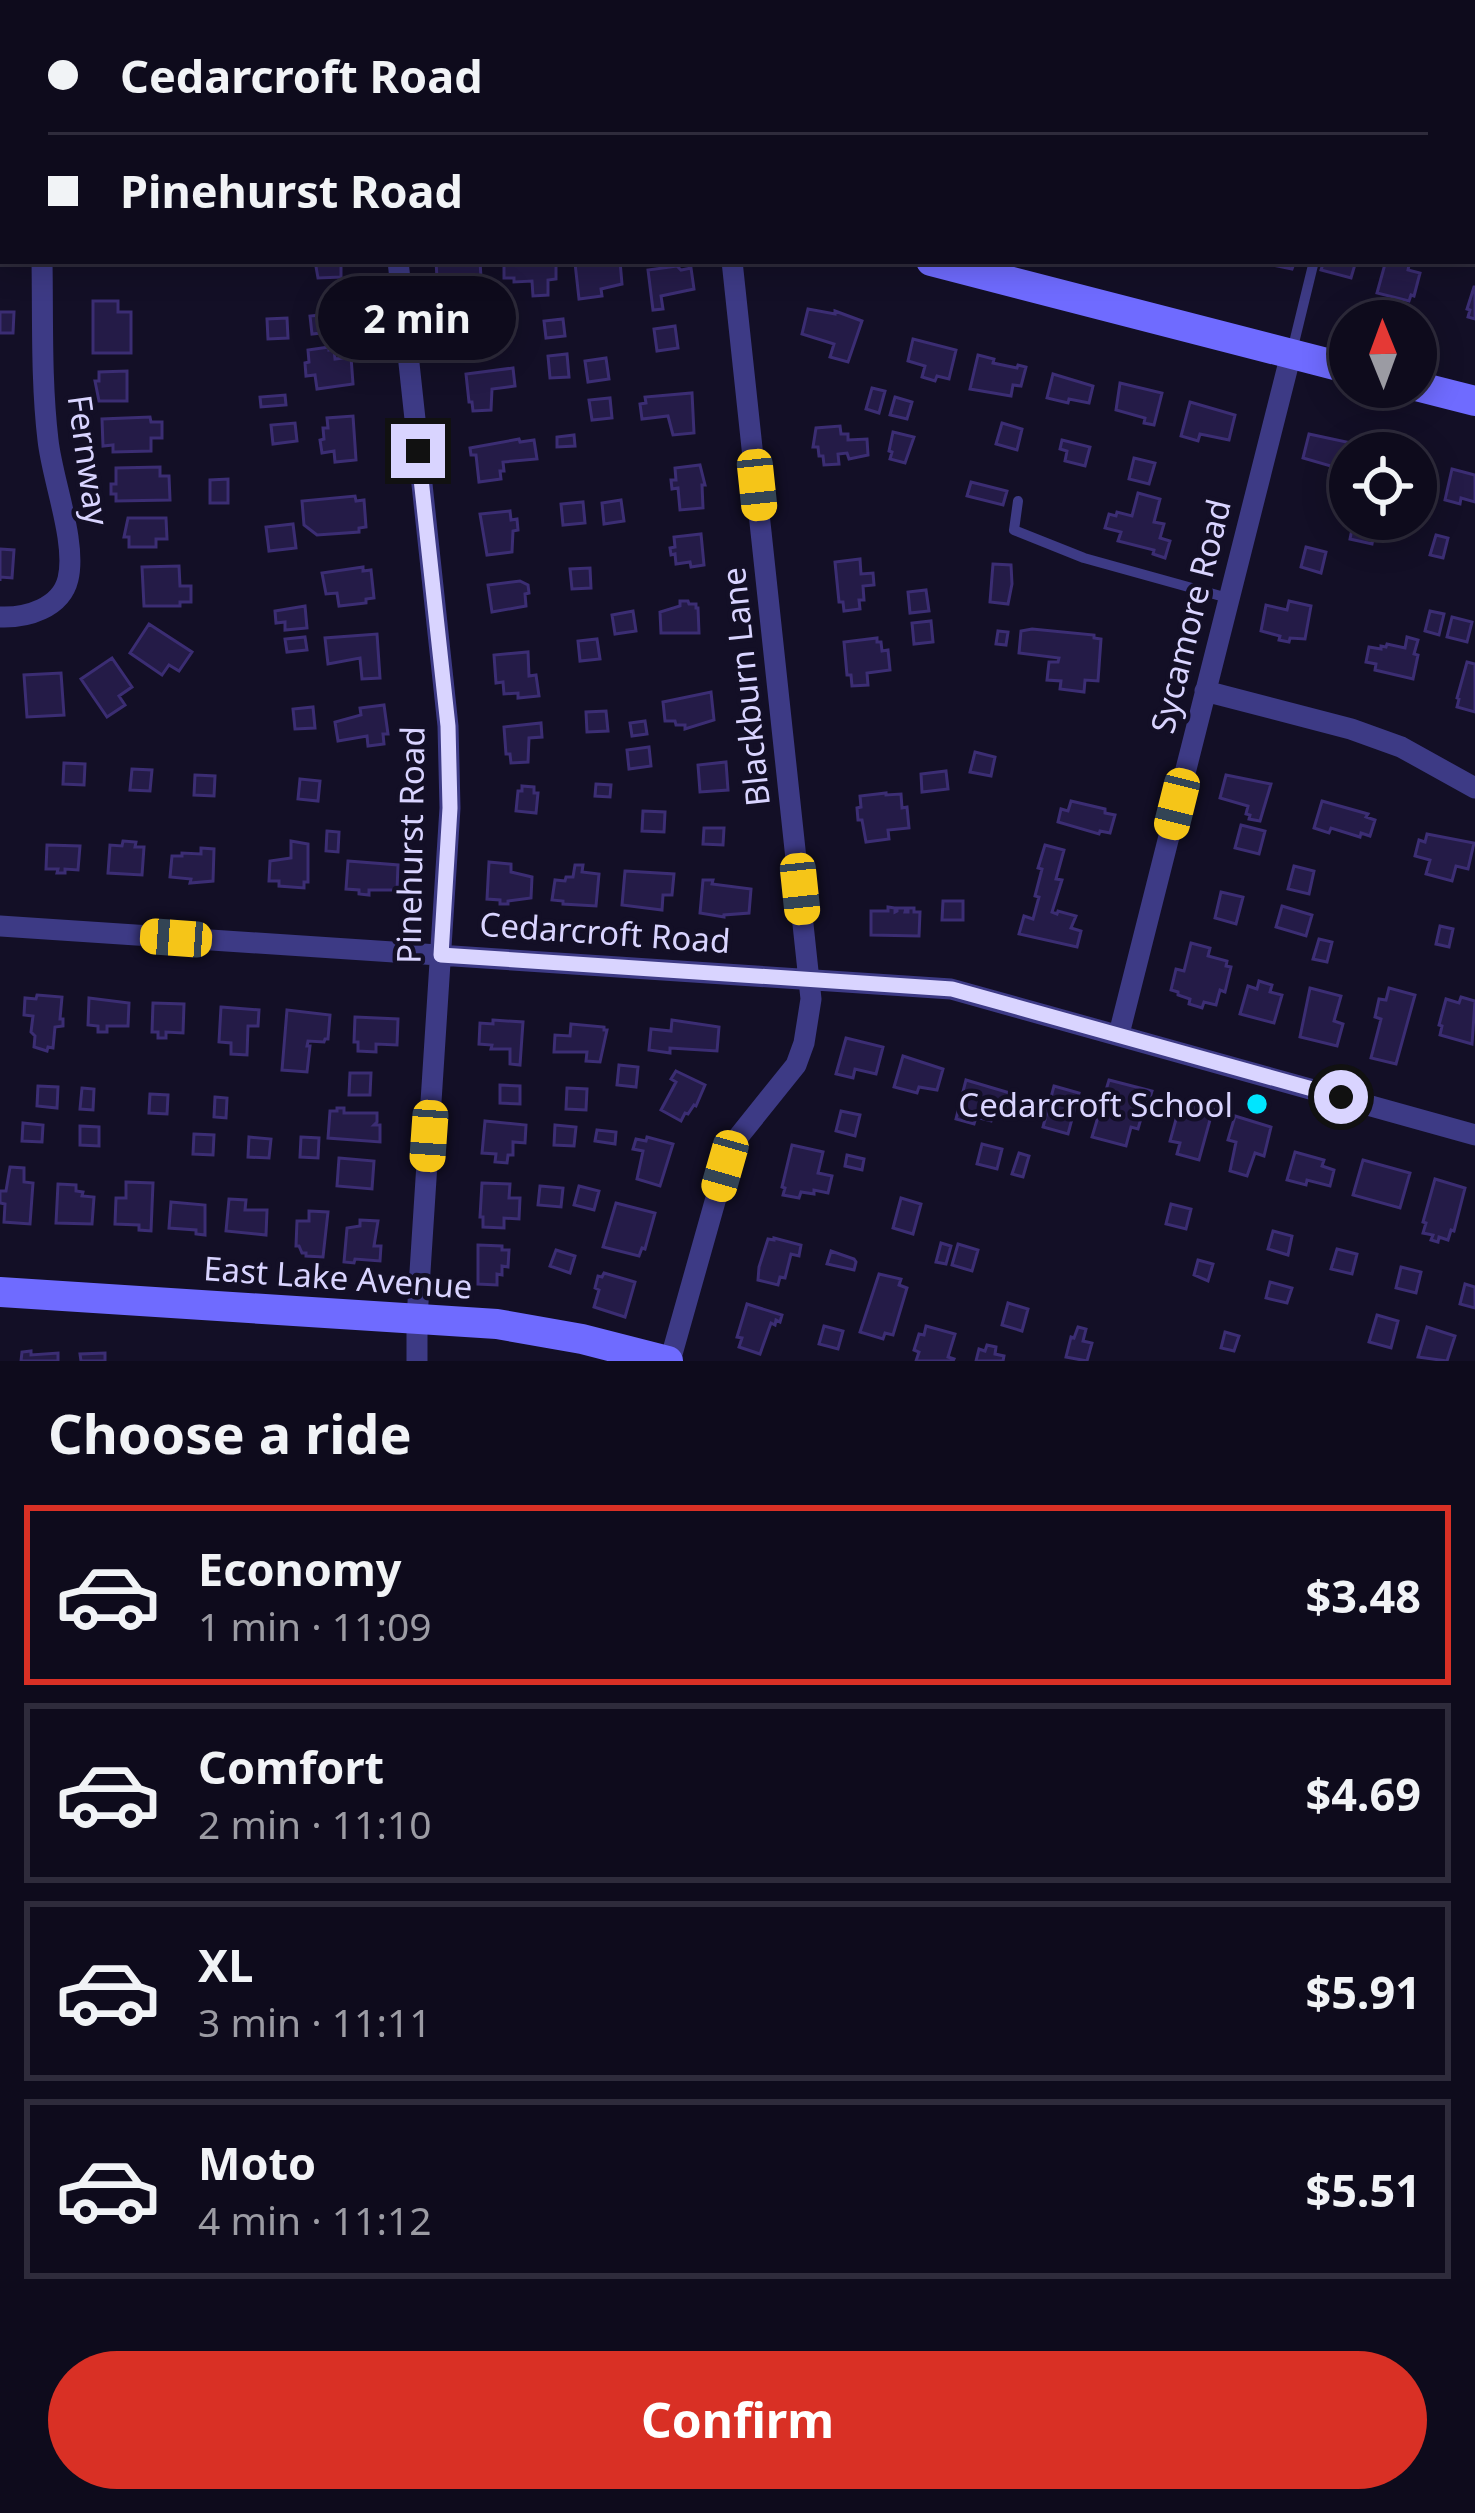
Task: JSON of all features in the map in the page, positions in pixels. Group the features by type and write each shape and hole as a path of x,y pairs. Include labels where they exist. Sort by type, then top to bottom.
{"street":[{"name":"Fernway","path":"0,617 32,614 47,607 62,594 68,578 70,556 48,439 42,264"},
{"name":"Pinehurst Road","path":"398,264 448,726 450,808 417,1361"},
{"name":"Blackburn Lane","path":"669,1361 731,1151 796,1065 809,1019 810,978 732,264"},
{"path":"943,264 1329,364"},
{"name":"Sycamore Road","path":"1119,1034 1291,354"},
{"path":"1437,391 1475,401"},
{"path":"1205,691 1401,746 1475,788"},
{"name":"Cedarcroft Road","path":"0,926 952,989 1475,1136"},
{"name":"East Lake Avenue","path":"0,1292 537,1330 669,1361"}],"lane":[{"path":"1291,354 1313,264"},
{"path":"1018,501 1014,530 1084,558 1229,598"}],"building":[{"path":"316,264 341,264 341,277 318,278"},
{"path":"436,264 480,264 481,278 470,278 470,289 445,290 444,278 437,278"},
{"path":"504,264 556,264 556,279 548,280 548,295 533,296 532,281 504,278"},
{"path":"575,264 620,264 622,284 601,289 602,296 579,299"},
{"path":"1323,264 1355,264 1351,278 1321,270"},
{"path":"1385,264 1409,264 1408,270 1420,273 1409,300 1377,293"},
{"path":"691,268 694,289 661,296 663,309 653,310 648,270"},
{"path":"1474,287 1475,319 1468,317 1467,309"},
{"path":"93,301 118,301 118,312 131,312 131,353 93,353"},
{"path":"808,309 835,311 862,321 848,362 830,357 834,344 802,334"},
{"path":"0,312 14,312 13,333 0,333"},
{"path":"330,314 331,332 312,334 310,316"},
{"path":"287,318 288,338 268,339 267,319"},
{"path":"563,319 565,336 546,338 544,321"},
{"path":"464,320 484,320 485,341 464,341"},
{"path":"675,326 678,348 657,351 654,329"},
{"path":"913,339 956,350 949,379 922,377 925,366 908,361"},
{"path":"329,347 335,359 351,357 353,384 317,389 315,375 306,376 308,350"},
{"path":"567,354 569,377 550,378 548,356"},
{"path":"978,355 994,359 993,363 1026,367 1021,386 1013,385 1011,396 970,389"},
{"path":"606,358 609,379 588,382 585,361"},
{"path":"513,368 515,386 492,389 491,410 473,411 466,374"},
{"path":"127,371 127,401 99,401 95,381 99,381 99,372"},
{"path":"1053,374 1093,386 1089,403 1047,398"},
{"path":"1120,383 1162,393 1154,425 1116,410"},
{"path":"872,388 885,391 879,413 866,409"},
{"path":"692,393 694,433 673,435 668,416 642,419 640,404 646,403 645,397"},
{"path":"285,395 286,405 261,407 260,397"},
{"path":"895,397 912,402 907,419 890,415"},
{"path":"610,398 612,418 592,420 589,400"},
{"path":"1190,402 1235,415 1229,440 1181,436"},
{"path":"353,416 356,460 335,462 334,451 322,453 323,428 328,428 327,418"},
{"path":"150,417 151,422 162,422 162,438 151,438 151,451 113,452 113,445 103,446 102,419"},
{"path":"295,423 297,441 273,444 271,425"},
{"path":"1002,423 1022,429 1017,450 996,444"},
{"path":"840,426 848,440 867,439 868,455 849,459 847,453 838,454 839,464 824,465 818,447 813,447 816,428"},
{"path":"893,432 914,437 905,463 890,459"},
{"path":"1309,434 1329,438 1329,465 1303,458"},
{"path":"574,435 575,446 557,447 557,437"},
{"path":"534,440 537,459 503,462 501,479 479,482 476,455 471,455 470,448"},
{"path":"1062,440 1090,447 1085,466 1065,461"},
{"path":"1134,458 1155,463 1149,484 1129,479"},
{"path":"700,465 703,508 680,510 678,488 672,489 675,468"},
{"path":"160,467 160,476 169,476 170,500 116,501 116,494 111,494 116,468"},
{"path":"1452,469 1475,475 1475,502 1445,500"},
{"path":"228,479 228,503 210,503 210,480"},
{"path":"971,482 1007,491 1003,505 967,496"},
{"path":"1138,493 1160,499 1154,522 1164,524 1160,538 1170,541 1165,558 1153,554 1154,550 1118,541 1121,532 1105,528 1109,514 1132,516"},
{"path":"355,496 356,501 364,500 366,527 359,532 317,535 304,525 302,501"},
{"path":"621,500 624,521 604,524 602,503"},
{"path":"583,502 585,523 563,525 561,504"},
{"path":"510,511 518,530 513,531 512,552 487,555 480,514"},
{"path":"128,518 166,518 167,539 156,539 156,547 129,547 129,537 124,537"},
{"path":"293,524 296,548 269,551 266,527"},
{"path":"701,534 704,565 676,564 670,548 675,547 674,537"},
{"path":"1437,535 1448,538 1443,558 1430,555"},
{"path":"1306,547 1326,552 1321,573 1301,567"},
{"path":"0,549 14,550 12,578 0,577"},
{"path":"860,559 861,574 873,573 874,585 863,586 860,609 844,611 835,562"},
{"path":"993,564 1011,565 1008,604 990,602"},
{"path":"179,566 180,586 191,586 191,602 144,606 142,567"},
{"path":"363,567 363,571 371,570 374,598 339,606 337,593 326,594 322,573"},
{"path":"590,568 591,588 572,589 570,569"},
{"path":"520,581 528,585 526,606 492,612 488,585"},
{"path":"926,590 929,611 910,613 908,592"},
{"path":"680,601 696,604 699,633 661,633 660,612 680,606"},
{"path":"1289,601 1311,606 1305,639 1290,638 1289,642 1261,631 1266,605 1287,610"},
{"path":"305,606 307,628 285,630 285,622 276,623 275,611"},
{"path":"633,611 636,631 615,634 612,615"},
{"path":"1430,611 1444,614 1439,635 1425,631"},
{"path":"1452,617 1472,622 1467,642 1447,637"},
{"path":"931,621 933,642 914,644 912,623"},
{"path":"149,624 192,652 179,671 169,665 162,675 130,653"},
{"path":"998,631 1008,632 1006,645 996,644"},
{"path":"1021,631 1101,639 1098,681 1085,680 1084,692 1060,689 1061,681 1047,680 1049,662 1059,658 1019,653"},
{"path":"377,634 380,678 362,679 360,658 328,664 325,638"},
{"path":"305,637 307,650 287,652 285,639"},
{"path":"1407,637 1418,640 1413,679 1375,670 1376,664 1366,662 1369,647 1405,648"},
{"path":"877,638 882,651 888,650 890,670 867,673 868,685 852,686 844,642"},
{"path":"597,639 600,659 580,661 578,641"},
{"path":"528,652 529,676 536,675 539,696 504,694 503,682 496,683 494,655"},
{"path":"112,658 132,687 119,696 125,705 107,717 81,679"},
{"path":"1467,662 1475,664 1475,712 1457,707"},
{"path":"61,673 64,715 27,717 24,675"},
{"path":"711,692 714,720 685,729 675,721 665,721 663,702"},
{"path":"384,705 388,734 383,734 384,744 368,746 367,736 338,741 335,722 361,715 360,708"},
{"path":"313,707 315,728 295,729 293,709"},
{"path":"606,711 608,731 587,732 586,712"},
{"path":"645,721 647,734 632,736 630,723"},
{"path":"541,723 542,737 529,738 528,762 511,763 504,727"},
{"path":"649,747 651,766 629,769 627,750"},
{"path":"975,752 995,757 991,776 970,772"},
{"path":"726,762 728,790 700,792 698,765"},
{"path":"64,763 85,764 84,785 63,784"},
{"path":"132,769 152,770 150,791 130,790"},
{"path":"946,771 948,789 922,792 921,774"},
{"path":"195,775 215,776 214,796 194,795"},
{"path":"1226,775 1271,784 1260,821 1249,819 1248,806 1220,798"},
{"path":"300,779 320,781 318,801 298,799"},
{"path":"596,784 611,785 610,797 595,796"},
{"path":"522,786 534,787 538,793 536,813 516,811"},
{"path":"901,794 909,828 888,830 889,839 866,842 862,820 858,820 860,796"},
{"path":"1071,801 1115,815 1110,833 1058,822 1061,809 1068,811"},
{"path":"1322,801 1368,814 1375,820 1370,836 1314,828"},
{"path":"643,811 665,812 664,832 642,831"},
{"path":"1241,825 1265,831 1259,854 1235,848"},
{"path":"704,828 724,828 723,845 703,844"},
{"path":"327,831 339,832 338,852 326,851"},
{"path":"1427,834 1474,843 1468,869 1456,866 1452,881 1426,874 1430,860 1415,856 1419,840 1425,842"},
{"path":"123,841 144,847 142,875 108,873 110,845 122,846"},
{"path":"291,841 308,844 304,888 269,881 270,861 291,858"},
{"path":"47,845 80,846 78,870 57,873 58,869 46,869"},
{"path":"1045,845 1064,850 1056,879 1062,880 1052,912 1076,916 1071,928 1081,931 1077,947 1019,934 1024,916 1033,919"},
{"path":"201,848 214,849 213,881 190,883 191,879 170,877 172,856 201,854"},
{"path":"348,861 398,865 397,890 369,890 369,895 346,889"},
{"path":"489,862 511,864 511,872 532,877 531,898 508,904 487,899"},
{"path":"575,865 583,865 582,872 599,874 596,906 552,900 555,880 573,877"},
{"path":"1294,866 1314,871 1309,894 1288,889"},
{"path":"625,871 674,874 672,895 663,895 662,910 622,905"},
{"path":"703,880 751,889 749,913 724,917 700,913"},
{"path":"1221,892 1243,897 1236,924 1215,918"},
{"path":"943,901 963,901 963,920 942,920"},
{"path":"1282,906 1312,915 1306,936 1276,927"},
{"path":"888,907 895,912 914,908 920,912 919,936 871,935 871,911 888,911"},
{"path":"1440,926 1453,929 1449,947 1436,944"},
{"path":"1319,939 1332,942 1327,962 1313,959"},
{"path":"1191,943 1210,948 1208,956 1227,961 1226,966 1231,967 1216,1005 1189,1004 1190,999 1171,990 1176,969 1184,971"},
{"path":"1259,981 1272,985 1270,992 1282,995 1274,1023 1240,1014 1248,986 1257,989"},
{"path":"1310,988 1341,996 1334,1021 1343,1024 1337,1046 1300,1037"},
{"path":"1389,988 1415,995 1396,1064 1371,1058 1381,1019 1375,1017 1379,999 1386,1000"},
{"path":"37,995 62,997 63,1026 55,1027 53,1048 47,1051 34,1047 33,1016 24,1015 25,998 36,999"},
{"path":"1461,997 1475,1001 1472,1044 1440,1035 1446,999 1459,1003"},
{"path":"89,998 129,1003 128,1026 107,1026 107,1032 98,1032 98,1026 88,1025"},
{"path":"153,1003 184,1004 183,1033 166,1032 166,1038 158,1038 158,1032 152,1032"},
{"path":"221,1007 259,1010 258,1026 248,1026 247,1055 231,1054 231,1043 219,1042"},
{"path":"287,1010 330,1015 328,1039 308,1041 307,1072 282,1070"},
{"path":"355,1017 398,1019 397,1045 376,1044 376,1052 358,1051"},
{"path":"493,1020 523,1022 520,1065 510,1064 510,1049 479,1044 480,1023 493,1024"},
{"path":"672,1020 719,1027 717,1051 649,1050 651,1029 671,1031"},
{"path":"571,1024 607,1030 600,1062 586,1061 587,1052 554,1052 555,1035 570,1036"},
{"path":"846,1038 883,1047 876,1074 855,1069 853,1078 836,1074"},
{"path":"903,1056 943,1069 937,1090 919,1087 917,1093 894,1087"},
{"path":"619,1065 638,1067 636,1087 617,1085"},
{"path":"676,1071 705,1085 696,1106 681,1121 661,1110 676,1082 671,1079"},
{"path":"350,1073 371,1073 370,1095 349,1095"},
{"path":"966,1080 1010,1093 1005,1111 994,1108 991,1121 976,1117 974,1124 956,1119"},
{"path":"1109,1080 1152,1091 1145,1113 1137,1111 1142,1115 1138,1129 1131,1127 1126,1146 1092,1137"},
{"path":"500,1085 520,1086 520,1104 500,1103"},
{"path":"38,1086 58,1087 57,1108 37,1106"},
{"path":"1054,1086 1079,1093 1068,1134 1043,1127"},
{"path":"82,1088 94,1089 93,1110 80,1109"},
{"path":"567,1088 587,1089 586,1110 566,1109"},
{"path":"150,1094 168,1095 167,1114 149,1113"},
{"path":"215,1097 227,1098 226,1118 214,1117"},
{"path":"1181,1101 1213,1109 1199,1160 1177,1154 1180,1143 1170,1141"},
{"path":"344,1108 344,1113 377,1113 374,1125 380,1125 380,1142 328,1138 330,1111"},
{"path":"841,1111 860,1115 855,1136 836,1131"},
{"path":"1235,1116 1271,1127 1264,1156 1255,1153 1247,1176 1230,1171 1236,1142 1228,1140"},
{"path":"485,1121 526,1125 525,1143 513,1142 507,1163 495,1162 496,1154 482,1153"},
{"path":"23,1123 43,1125 42,1142 22,1141"},
{"path":"555,1125 576,1127 574,1146 554,1145"},
{"path":"80,1126 99,1127 99,1146 80,1145"},
{"path":"597,1130 616,1132 615,1144 595,1141"},
{"path":"194,1134 214,1135 213,1155 193,1154"},
{"path":"249,1137 271,1139 269,1158 248,1157"},
{"path":"301,1137 319,1138 318,1158 300,1157"},
{"path":"647,1137 673,1144 660,1186 637,1179 643,1151 633,1149 636,1139 646,1141"},
{"path":"982,1144 1002,1149 997,1169 977,1164"},
{"path":"792,1145 823,1152 818,1173 832,1176 828,1193 801,1192 799,1198 783,1195"},
{"path":"1295,1152 1324,1160 1322,1166 1334,1170 1330,1186 1287,1180"},
{"path":"1019,1153 1029,1156 1023,1177 1012,1174"},
{"path":"847,1155 864,1159 862,1170 845,1166"},
{"path":"339,1158 374,1161 372,1189 337,1186"},
{"path":"1363,1160 1410,1173 1400,1208 1353,1195"},
{"path":"10,1167 24,1168 24,1182 33,1183 30,1224 4,1222 0,1191 6,1191"},
{"path":"1435,1179 1465,1188 1454,1231 1448,1240 1439,1237 1438,1242 1423,1233"},
{"path":"126,1182 153,1183 151,1231 115,1224 116,1198 126,1198"},
{"path":"482,1183 510,1184 509,1198 520,1198 519,1219 504,1218 504,1228 483,1227"},
{"path":"58,1184 76,1185 82,1196 94,1197 92,1224 56,1223"},
{"path":"540,1186 563,1188 561,1207 538,1205"},
{"path":"579,1186 599,1191 594,1210 574,1205"},
{"path":"901,1198 921,1204 913,1234 893,1228"},
{"path":"229,1199 246,1200 245,1210 267,1210 266,1235 226,1231"},
{"path":"171,1202 205,1205 205,1235 169,1228"},
{"path":"616,1203 655,1213 639,1256 603,1247"},
{"path":"1171,1204 1191,1209 1186,1229 1166,1224"},
{"path":"309,1211 328,1212 323,1257 306,1256 296,1246 297,1221 309,1221"},
{"path":"360,1220 378,1221 374,1246 381,1246 380,1261 344,1262 347,1228 360,1226"},
{"path":"1273,1231 1292,1236 1288,1255 1268,1249"},
{"path":"768,1239 801,1245 799,1256 791,1254 785,1278 780,1277 778,1285 758,1280"},
{"path":"941,1243 951,1246 946,1264 936,1262"},
{"path":"958,1244 978,1250 972,1271 952,1265"},
{"path":"478,1245 509,1250 508,1267 502,1266 502,1275 497,1274 497,1285 478,1284"},
{"path":"1337,1249 1357,1254 1352,1274 1331,1269"},
{"path":"556,1250 575,1256 570,1273 550,1266"},
{"path":"831,1251 854,1259 854,1270 827,1264"},
{"path":"1198,1260 1213,1264 1208,1281 1194,1275"},
{"path":"1401,1267 1421,1272 1416,1293 1396,1288"},
{"path":"604,1273 635,1282 625,1317 594,1307 598,1276"},
{"path":"879,1274 901,1279 899,1285 907,1288 893,1335 885,1333 883,1339 860,1332"},
{"path":"1270,1282 1292,1288 1287,1303 1266,1298"},
{"path":"1465,1284 1475,1287 1475,1308 1460,1304"},
{"path":"1008,1303 1028,1309 1022,1331 1002,1325"},
{"path":"747,1304 782,1315 780,1322 771,1323 760,1354 739,1347 742,1338 737,1337"},
{"path":"1377,1315 1398,1321 1391,1348 1369,1342"},
{"path":"824,1326 843,1331 838,1349 819,1344"},
{"path":"926,1326 955,1334 948,1357 953,1361 916,1361 919,1352 914,1350"},
{"path":"1078,1327 1086,1329 1083,1341 1092,1343 1087,1361 1066,1357"},
{"path":"1427,1327 1455,1336 1447,1361 1418,1357"},
{"path":"1225,1332 1239,1336 1234,1351 1221,1348"},
{"path":"987,1345 996,1347 995,1354 1004,1356 1003,1361 976,1361 979,1349 985,1351"},
{"path":"31,1351 31,1355 58,1353 58,1361 21,1361 22,1352"},
{"path":"105,1353 105,1361 81,1361 80,1354"}],"place":[{"name":"Cedarcroft School","path":"1257,1104"}],"route":[{"path":"418,451 448,726 450,808 441,955 952,989 1341,1097"}]}
